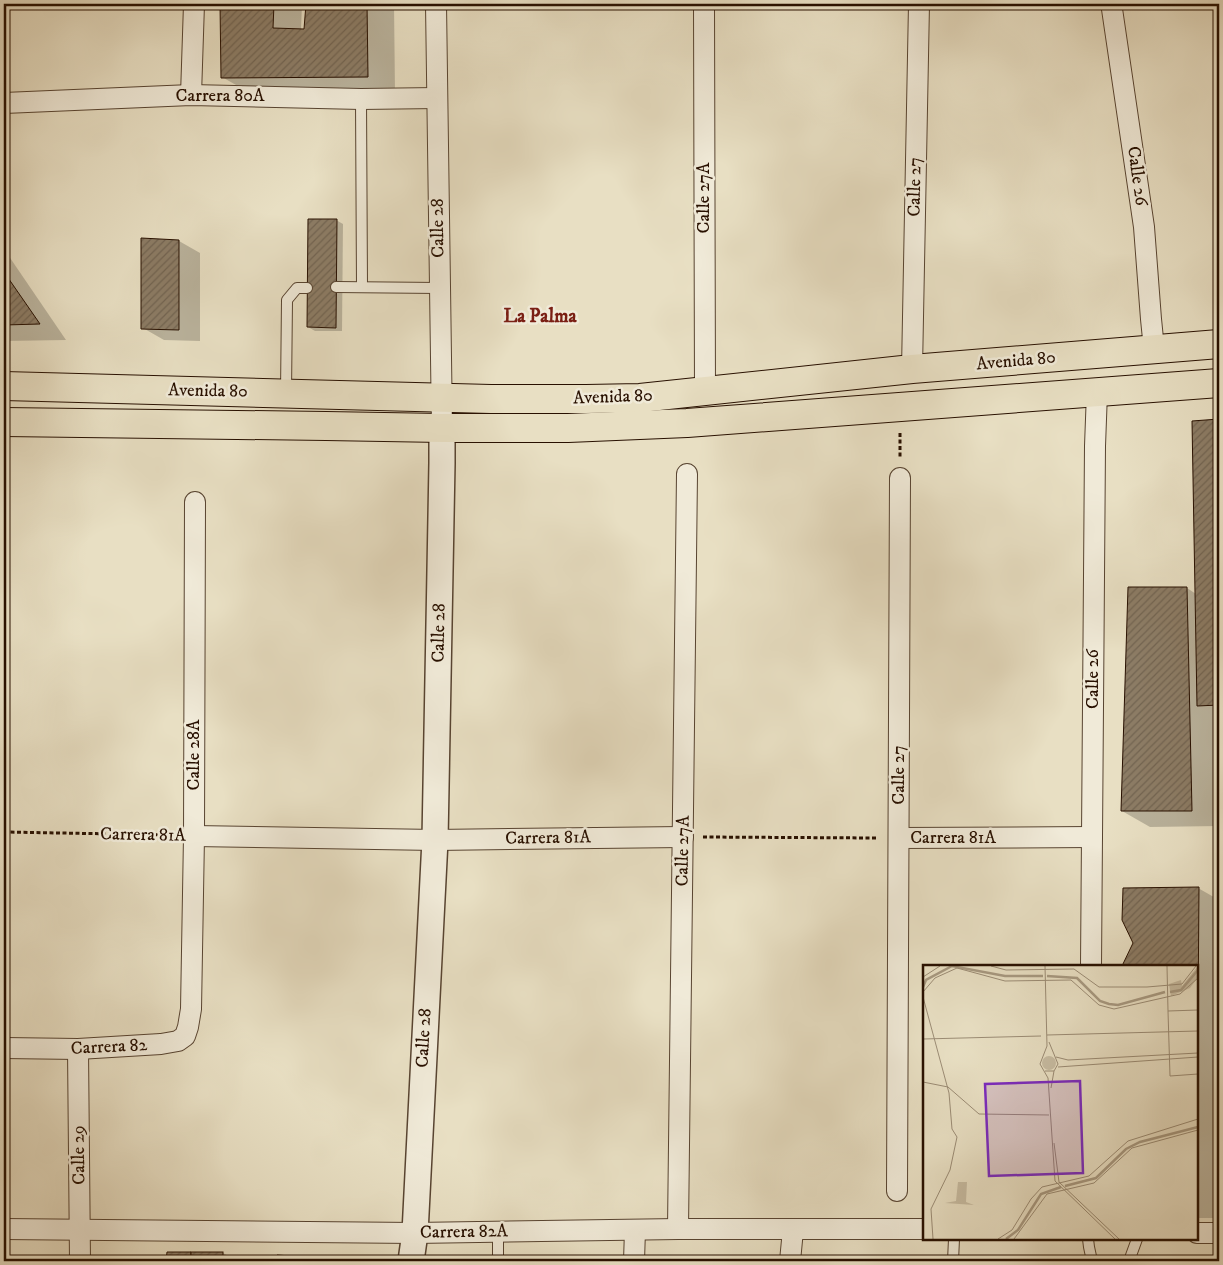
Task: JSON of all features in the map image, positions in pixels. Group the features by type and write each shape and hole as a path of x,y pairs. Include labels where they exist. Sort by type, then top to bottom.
{"main road":[{"name":"Avenida 80","path":"4,386 441,398 640,398 912,369 1219,344"},
{"name":"Avenida 80","path":"4,422 568,428 688,423 1219,383"}],"street":[{"path":"191,95 194,4"},
{"name":"Calle 28","path":"410,1261 415,1233 435,840 442,472 436,4"},
{"name":"Calle 27A","path":"704,4 705,391"},
{"name":"Calle 27","path":"912,369 919,4"},
{"name":"Calle 26","path":"1111,4 1144,227 1154,349"},
{"name":"Carrera 80A","path":"4,103 191,95 361,99 437,98"},
{"name":"Calle 26","path":"1091,965 1097,392"},
{"name":"Calle 27A","path":"678,1229 687,474"},
{"name":"Calle 27","path":"897,1191 900,478"},
{"name":"Calle 28A","path":"191,1009 194,836 194,502"},
{"name":"Carrera 81A","path":"194,836 435,840 683,837"},
{"name":"Carrera 81A","path":"899,838 1092,837"},
{"name":"Carrera 82","path":"4,1048 78,1049 161,1044 178,1041 185,1036 191,1009"},
{"name":"Calle 29","path":"78,1049 80,1261"},
{"name":"Carrera 82A","path":"4,1229 415,1233 678,1229 923,1229"},
{"path":"634,1261 635,1230"},
{"path":"790,1261 793,1230"},
{"path":"1198,1233 1219,1233"}],"lane":[{"path":"361,99 362,287"},
{"path":"336,287 439,288"},
{"path":"286,393 287,300 297,288 307,288"},
{"path":"498,1232 498,1261"},
{"path":"953,1261 954,1240"},
{"path":"1088,1240 1092,1261"},
{"path":"1129,1261 1137,1240"}],"path":[{"name":"Carrera 81A","path":"4,832 194,836"},
{"name":"Carrera 81A","path":"683,837 899,838"}],"building":[{"path":"220,4 274,4 273,28 304,29 306,4 367,4 368,77 221,78"},
{"path":"308,219 337,219 336,328 307,327"},
{"path":"141,238 179,240 179,330 141,329"},
{"path":"4,272 40,324 4,325"},
{"path":"1219,419 1219,705 1197,706 1192,421"},
{"path":"1128,587 1187,587 1192,811 1121,811"},
{"path":"1199,887 1198,1017 1198,965 1122,965 1133,943 1122,920 1123,888"},
{"path":"167,1252 191,1252 191,1261 166,1261"},
{"path":"191,1252 223,1252 223,1261 191,1261"},
{"path":"277,1255 305,1257 305,1261 277,1261"},
{"path":"107,1258 135,1259 135,1261 107,1261"}],"district":[{"name":"La Palma","path":"540,316"}]}
